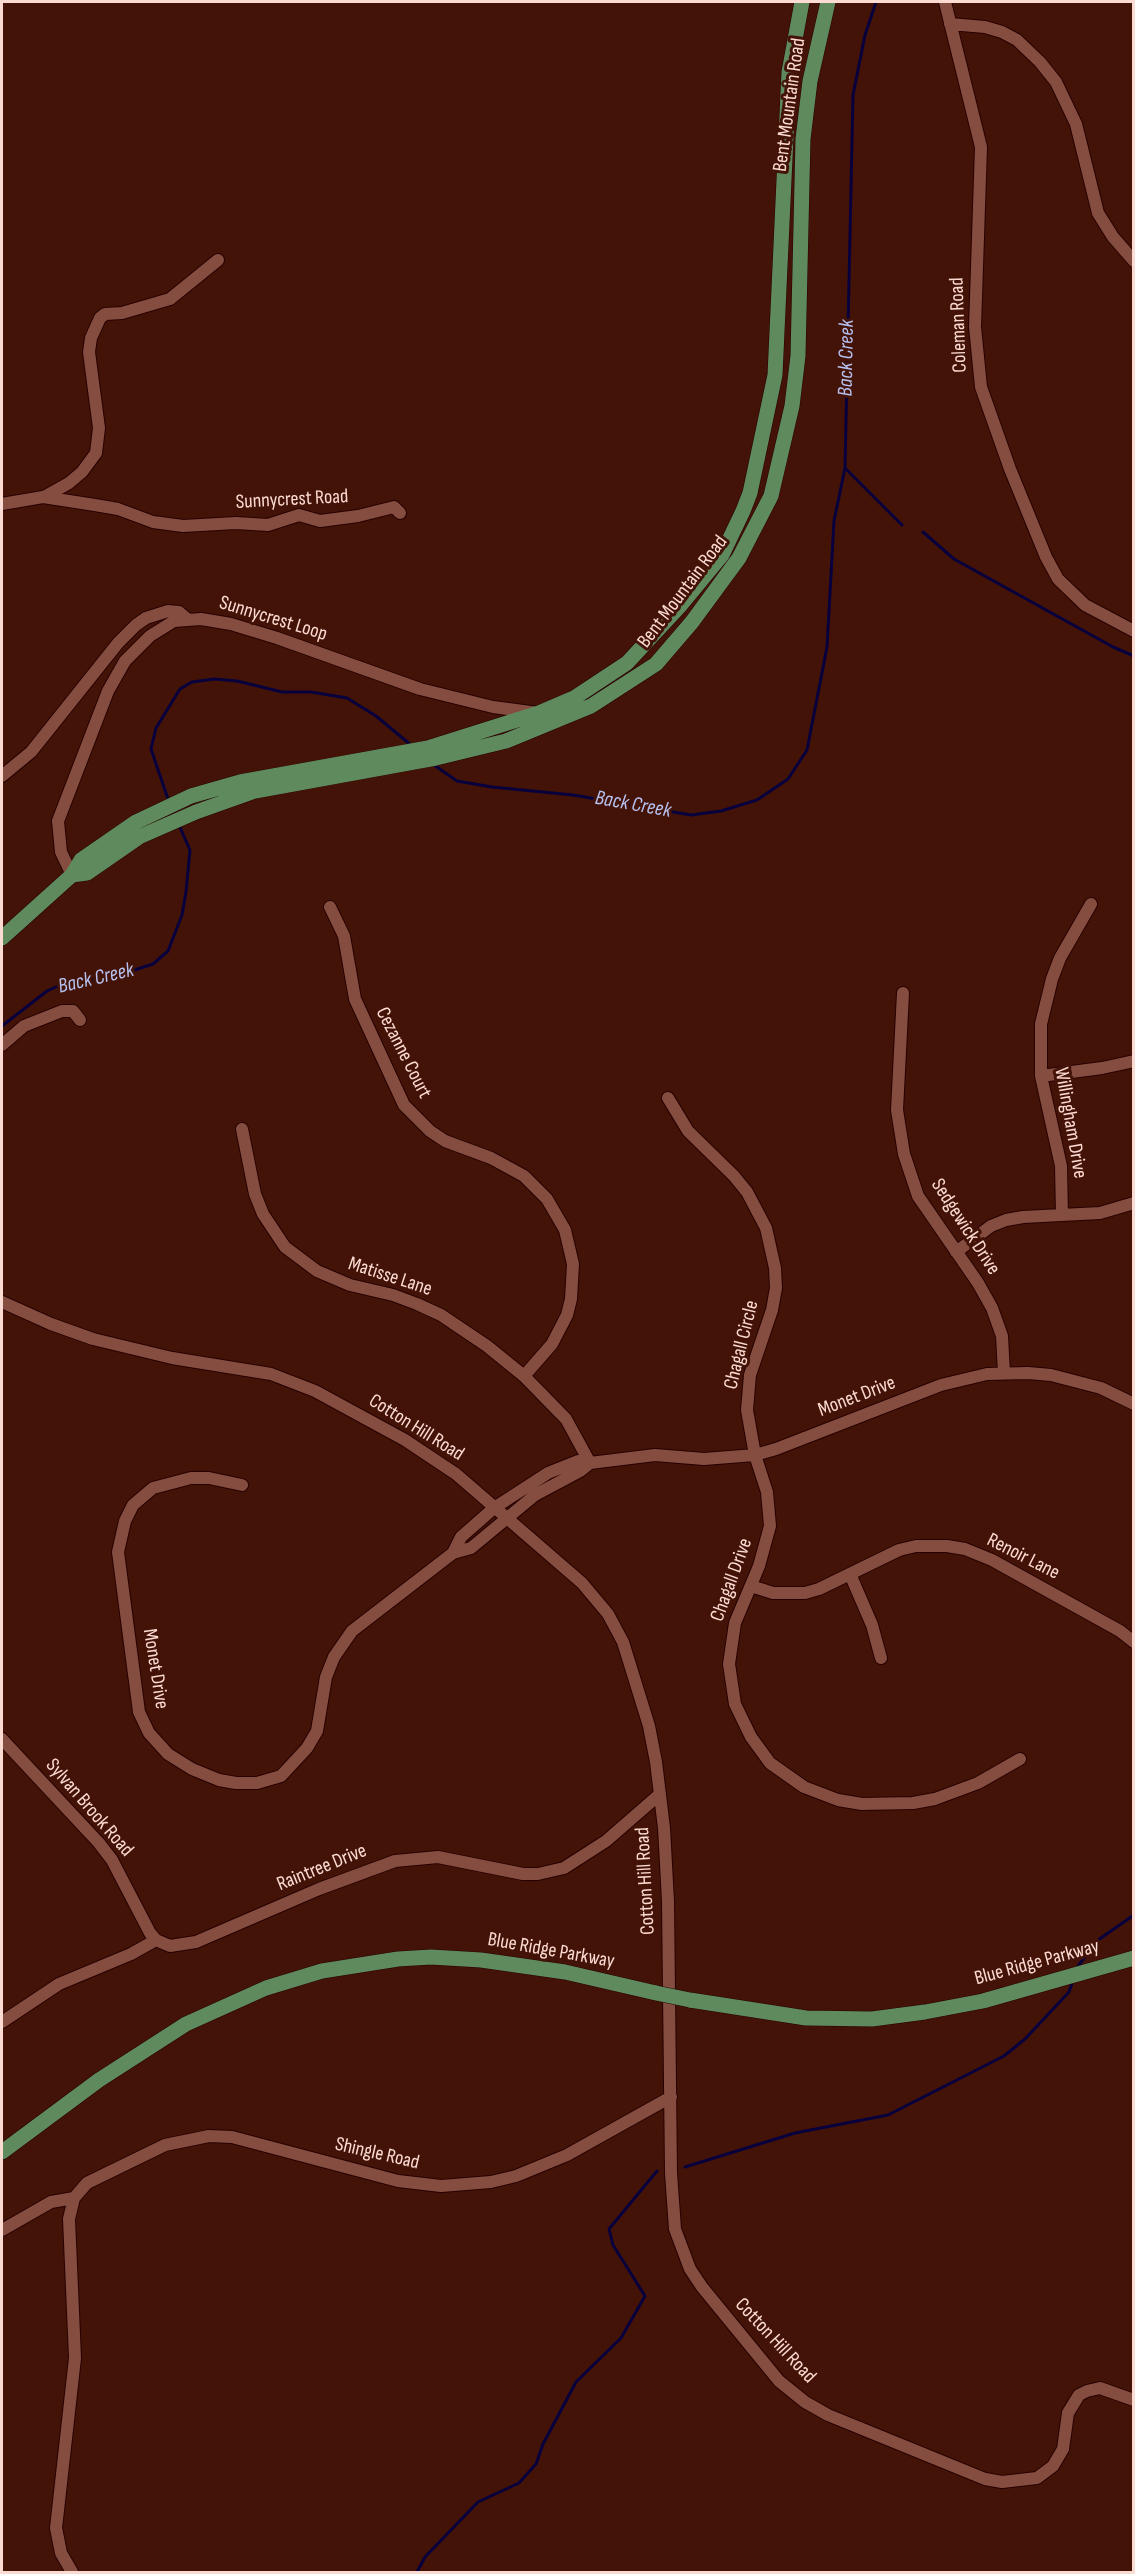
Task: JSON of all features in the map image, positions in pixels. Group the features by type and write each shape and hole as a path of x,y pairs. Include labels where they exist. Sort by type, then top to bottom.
{"main road":[{"name":"Bent Mountain Road","path":"2,938 72,875 87,873 90,861 136,822 191,796 240,782 428,748 539,713 574,698 627,663 679,607 722,555 743,511 775,375 788,84 802,2"},
{"name":"Bent Mountain Road","path":"90,861 196,812 255,791 436,758 506,741 591,706 656,664 692,622 739,558 771,496 793,396 798,356 803,139 810,81 828,2"},
{"name":"Blue Ridge Parkway","path":"2,2152 99,2080 186,2024 266,1988 322,1971 398,1959 472,1959 565,1972 690,2000 806,2018 881,2018 925,2012 993,1998 1134,1958"}],"street":[{"name":"Coleman Road","path":"945,2 981,147 975,327 981,387 1010,468 1046,557 1058,579 1085,605 1134,631"},
{"path":"950,24 985,27 1017,40 1040,62 1056,82 1076,124 1098,213 1113,237 1134,261"},
{"name":"Sunnycrest Road","path":"43,497 69,483 82,472 96,453 99,428 89,352 91,338 100,318 105,314 122,313 170,298 218,260"},
{"name":"Sunnycrest Road","path":"2,504 43,497 95,504 118,509 153,522 183,526 236,523 268,525 298,515 320,521 394,507 400,513"},
{"path":"2,776 17,766 31,752 118,643 136,625 146,618 168,611 179,612 187,619"},
{"name":"Sunnycrest Loop","path":"72,875 61,852 58,821 108,691 124,661 163,627 174,621 210,620 231,624 442,695 493,707 539,713"},
{"name":"Willingham Drive","path":"1062,1215 1061,1166 1041,1076 1041,1024 1052,979 1065,948 1091,904"},
{"name":"Cezanne Court","path":"330,907 344,936 355,999 404,1105 430,1131 446,1141 491,1158 524,1176 547,1199 565,1230 573,1264 569,1307 552,1344 524,1376"},
{"name":"Sedgewick Drive","path":"903,993 897,1110 904,1154 918,1196 992,1308 1002,1336 1004,1373"},
{"path":"2,1045 24,1026 62,1011 73,1011 80,1020"},
{"path":"1041,1076 1134,1061"},
{"name":"Chagall Circle","path":"668,1098 688,1131 747,1192 758,1209 771,1248 776,1288 772,1310 755,1358 747,1392 747,1410 755,1455"},
{"name":"Matisse Lane","path":"242,1129 255,1194 263,1214 274,1233 299,1259 333,1279 393,1295 441,1315 488,1346 524,1376 566,1419 590,1463"},
{"path":"956,1252 990,1226 1023,1216 1100,1213 1134,1203"},
{"name":"Cotton Hill Road","path":"2,1302 51,1324 103,1342 172,1358 253,1370 294,1382 431,1456 582,1583 596,1599 616,1628 644,1709 656,1762 668,1901 672,2209 680,2247 702,2287 732,2327 779,2381 805,2402 828,2415 985,2479 1013,2482 1038,2478 1053,2466 1063,2449 1068,2413 1079,2395 1100,2388 1134,2400"},
{"name":"Monet Drive","path":"453,1553 461,1537 494,1508 548,1473 578,1461 590,1463 655,1455 713,1459 755,1455 941,1385 1004,1373 1051,1375 1083,1382 1134,1404"},
{"name":"Chagall Drive","path":"755,1455 767,1492 770,1518 767,1541 735,1623 730,1644 730,1682 735,1704 751,1737 770,1763 786,1776 819,1795 862,1804 913,1803 957,1792 1020,1759"},
{"name":"Monet Drive","path":"242,1485 210,1478 191,1478 153,1488 133,1505 125,1521 118,1552 139,1712 149,1733 168,1754 192,1769 219,1780 257,1783 281,1776 297,1761 317,1731 326,1677 334,1657 352,1631 453,1553 471,1548 535,1495 580,1472 590,1463"},
{"name":"Renoir Lane","path":"751,1586 773,1593 805,1593 887,1555 916,1546 940,1545 965,1550 992,1560 1120,1631 1134,1642"},
{"path":"850,1574 869,1616 881,1658"},
{"name":"Sylvan Brook Road","path":"2,1739 106,1852 126,1883 156,1940"},
{"name":"Raintree Drive","path":"156,1940 170,1946 196,1942 370,1868 413,1857 438,1857 523,1874 552,1871 579,1859 606,1841 660,1794"},
{"path":"2,2022 59,1984 131,1954 156,1940"},
{"name":"Shingle Road","path":"2,2230 51,2202 74,2198 87,2183 144,2153 190,2138 232,2137 408,2183 441,2186 516,2176 567,2156 671,2097"},
{"path":"72,2572 62,2553 56,2528 75,2358 75,2322 69,2242 71,2208 74,2198"}],"waterway":[{"name":"Back Creek","path":"434,765 457,781 573,795 691,815 721,811 757,800 788,779 807,750 827,647 834,521 845,468 853,95 865,35 876,2"},
{"path":"845,468 902,525"},
{"path":"923,532 954,559 1113,647 1134,656"},
{"name":"Back Creek","path":"169,802 151,749 156,728 180,689 192,682 214,679 237,681 282,692 311,692 347,698 376,716 411,745"},
{"name":"Back Creek","path":"2,1026 47,991 67,982 122,974 153,964 168,951 182,915 190,850 179,825"},
{"path":"1078,1966 1098,1940 1134,1915"},
{"path":"685,2167 795,2133 888,2115 1004,2056 1025,2039 1069,1992 1072,1983"},
{"path":"417,2572 425,2557 478,2502 519,2483 536,2464 543,2444 576,2382 621,2338 645,2296 613,2245 609,2229 657,2171"}]}
